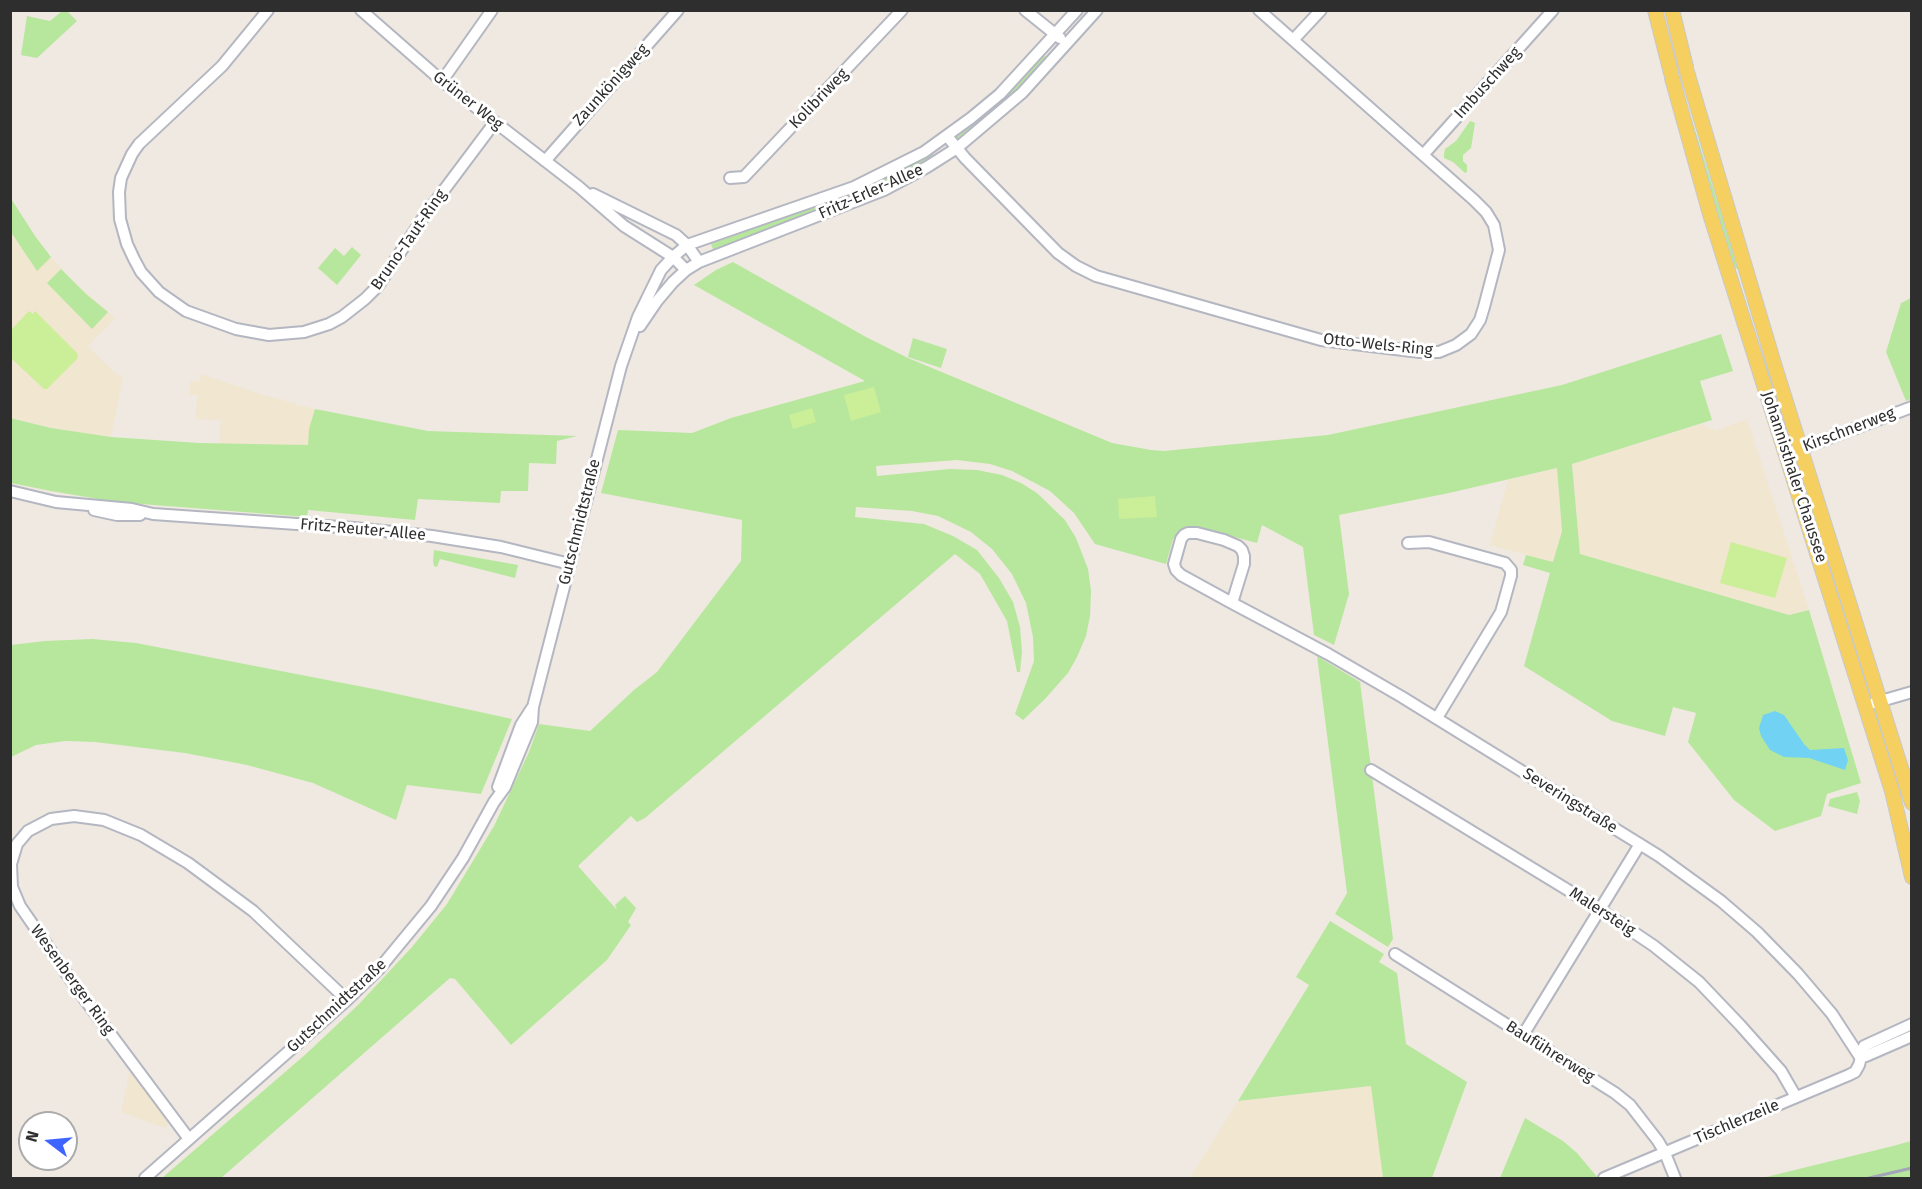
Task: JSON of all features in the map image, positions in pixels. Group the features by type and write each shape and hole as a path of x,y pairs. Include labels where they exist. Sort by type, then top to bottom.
{"main road":[{"name":"Johannisthaler Chaussee","path":"1655,10 1710,214 1892,791 1911,877"},
{"name":"Johannisthaler Chaussee","path":"1672,10 1687,70 1745,269 1911,803"}],"street":[{"name":"Bruno-Taut-Ring","path":"268,10 222,66 139,144 121,178 118,198 120,219 134,259 141,272 159,292 186,311 236,329 269,335 315,329 350,312 378,286 423,218 495,122"},
{"name":"Grüner Weg","path":"361,10 442,81 624,226 673,257"},
{"path":"442,81 492,10"},
{"name":"Zaunkönigweg","path":"545,161 678,10"},
{"name":"Kolibriweg","path":"730,178 744,177 902,10"},
{"path":"1025,10 1067,43"},
{"name":"Fritz-Erler-Allee","path":"673,257 687,245 854,187 899,166 947,136 1000,94 1077,10"},
{"name":"Fritz-Erler-Allee","path":"686,270 699,262 884,190 927,167 957,148 1023,93 1097,10"},
{"name":"Otto-Wels-Ring","path":"947,136 1058,253 1088,272 1321,340 1430,353 1456,345 1464,340 1475,327 1484,307 1499,250 1494,225 1486,212 1259,10"},
{"path":"1293,40 1321,10"},
{"name":"Imbuschweg","path":"1423,155 1553,10"},
{"name":"Grüner Weg","path":"579,188 676,235 687,245"},
{"path":"687,245 699,262"},
{"path":"673,257 686,270"},
{"name":"Gutschmidtstraße","path":"145,1179 379,969 431,906 468,850 505,786 532,722 533,707 617,380 638,317 662,270 673,257"},
{"name":"Gutschmidtstraße","path":"631,339 657,301 686,270"},
{"name":"Kirschnerweg","path":"1787,454 1911,407"},
{"name":"Fritz-Reuter-Allee","path":"10,491 131,516 153,514 411,533 477,543 570,564"},
{"name":"Severingstraße","path":"1232,603 1244,564 1242,550 1224,540 1197,532 1188,532 1181,539 1174,561 1176,570 1181,575 1232,603 1328,654 1437,718 1678,869 1757,932 1798,974 1832,1014 1860,1057"},
{"path":"1408,543 1432,543 1505,563 1511,570 1501,612 1437,718"},
{"path":"1866,706 1911,692"},
{"name":"Malersteig","path":"1371,770 1599,909 1654,946 1699,982 1781,1071 1796,1097"},
{"name":"Wesenberger Ring","path":"189,1139 80,993 20,906 12,887 11,864 17,843 28,831 51,819 74,816 105,820 141,835 188,863 253,911 347,1000"},
{"path":"1523,1035 1640,844"},
{"name":"Bauführerweg","path":"1395,954 1616,1093 1641,1118 1665,1153 1675,1179"},
{"name":"Tischlerzeile","path":"1604,1179 1855,1072 1864,1046 1911,1024"},
{"name":"Tischlerzeile","path":"1860,1057 1911,1036"}],"shaded area":[{"path":"22,216 44,249 69,277 115,318 88,346 117,375 123,376 111,437 51,428 11,418 10,221"},
{"path":"201,374 260,394 315,409 309,429 309,445 219,444 221,420 196,419 197,395 190,395 190,385 191,380 199,382"},
{"path":"1747,419 1809,610 1789,615 1580,554 1572,464 1702,424 1716,431"},
{"path":"1557,468 1562,531 1553,562 1490,545 1508,480"},
{"path":"130,1070 169,1122 165,1128 121,1112"},
{"path":"1372,1086 1383,1178 1190,1178 1238,1101"}],"green space":[{"path":"62,11 67,11 77,21 37,58 21,55 27,16 50,21"},
{"path":"1043,55 1048,59 1022,87 960,140 957,139 956,135"},
{"path":"1689,116 1738,268 1732,270"},
{"path":"1470,121 1475,123 1471,148 1463,155 1463,161 1467,165 1465,173 1453,162 1444,158 1444,154 1445,149 1456,141"},
{"path":"931,152 935,157 875,190 714,252 711,244 851,193 903,169"},
{"path":"10,197 51,257 37,271 11,232"},
{"path":"352,247 361,255 337,285 318,268 335,248 344,256"},
{"path":"733,262 908,358 1112,443 1164,451 1328,435 1562,385 1721,334 1733,371 1700,381 1712,420 1572,464 1580,554 1789,615 1809,610 1861,783 1827,794 1821,816 1775,831 1734,800 1688,742 1696,713 1673,707 1665,736 1612,721 1524,666 1550,573 1523,565 1526,555 1553,562 1562,531 1557,468 1339,515 1349,594 1334,645 1314,635 1303,547 1262,525 1257,543 1198,527 1182,529 1173,539 1166,564 1095,544 1074,513 1050,491 1012,471 990,464 957,460 876,466 877,476 950,469 977,470 1002,475 1037,493 1065,520 1076,538 1088,569 1091,591 1090,616 1086,636 1077,657 1068,673 1045,699 1023,720 1015,714 1034,661 1033,637 1026,603 1012,574 992,549 971,532 938,516 912,511 856,507 855,517 924,524 953,536 977,550 999,578 1013,602 1020,627 1022,652 1020,672 1017,672 1007,621 980,574 955,554 645,818 637,822 631,816 578,866 617,910 615,905 625,896 636,908 628,922 631,925 607,960 511,1045 455,979 450,978 221,1178 162,1178 306,1054 358,1005 412,947 447,904 494,826 529,752 539,724 590,731 657,672 741,561 742,520 601,493 618,430 692,433 731,418 865,381 694,285"},
{"path":"61,269 108,312 92,329 47,283"},
{"path":"1911,298 1911,399 1906,401 1886,352 1901,303"},
{"path":"29,311 33,314 35,311 78,354 77,359 47,389 44,389 11,358 11,330"},
{"path":"913,338 947,349 941,368 908,357"},
{"path":"874,387 881,412 851,421 844,395"},
{"path":"812,408 816,422 793,429 789,415"},
{"path":"315,409 428,431 577,436 557,441 556,464 529,463 528,491 501,491 500,503 418,499 415,520 308,510 307,517 116,502 11,483 10,418 51,428 111,437 199,443 308,445 309,429"},
{"path":"1801,466 1872,689 1866,691 1795,468"},
{"path":"1155,496 1157,517 1119,519 1118,499"},
{"path":"1731,542 1787,558 1775,598 1720,583"},
{"path":"434,550 518,565 515,578 440,559 437,567 434,566"},
{"path":"92,639 136,643 379,690 512,719 481,794 407,785 396,820 313,783 247,765 185,753 95,742 65,741 36,745 11,757 11,645"},
{"path":"1317,656 1360,682 1393,939 1388,947 1335,914 1347,893"},
{"path":"1857,792 1860,801 1857,814 1828,806 1830,799"},
{"path":"1330,921 1384,954 1379,962 1397,973 1406,1044 1467,1082 1432,1178 1383,1178 1371,1086 1238,1101 1309,985 1296,977"},
{"path":"1525,1118 1563,1141 1577,1153 1598,1178 1500,1178"},
{"path":"1911,1141 1911,1178 1762,1178 1893,1146"}],"water":[{"path":"1775,711 1784,715 1810,750 1844,748 1848,760 1845,770 1809,758 1784,757 1770,750 1759,728 1763,715"}],"railway":[{"path":"1869,1178 1912,1168"}]}
